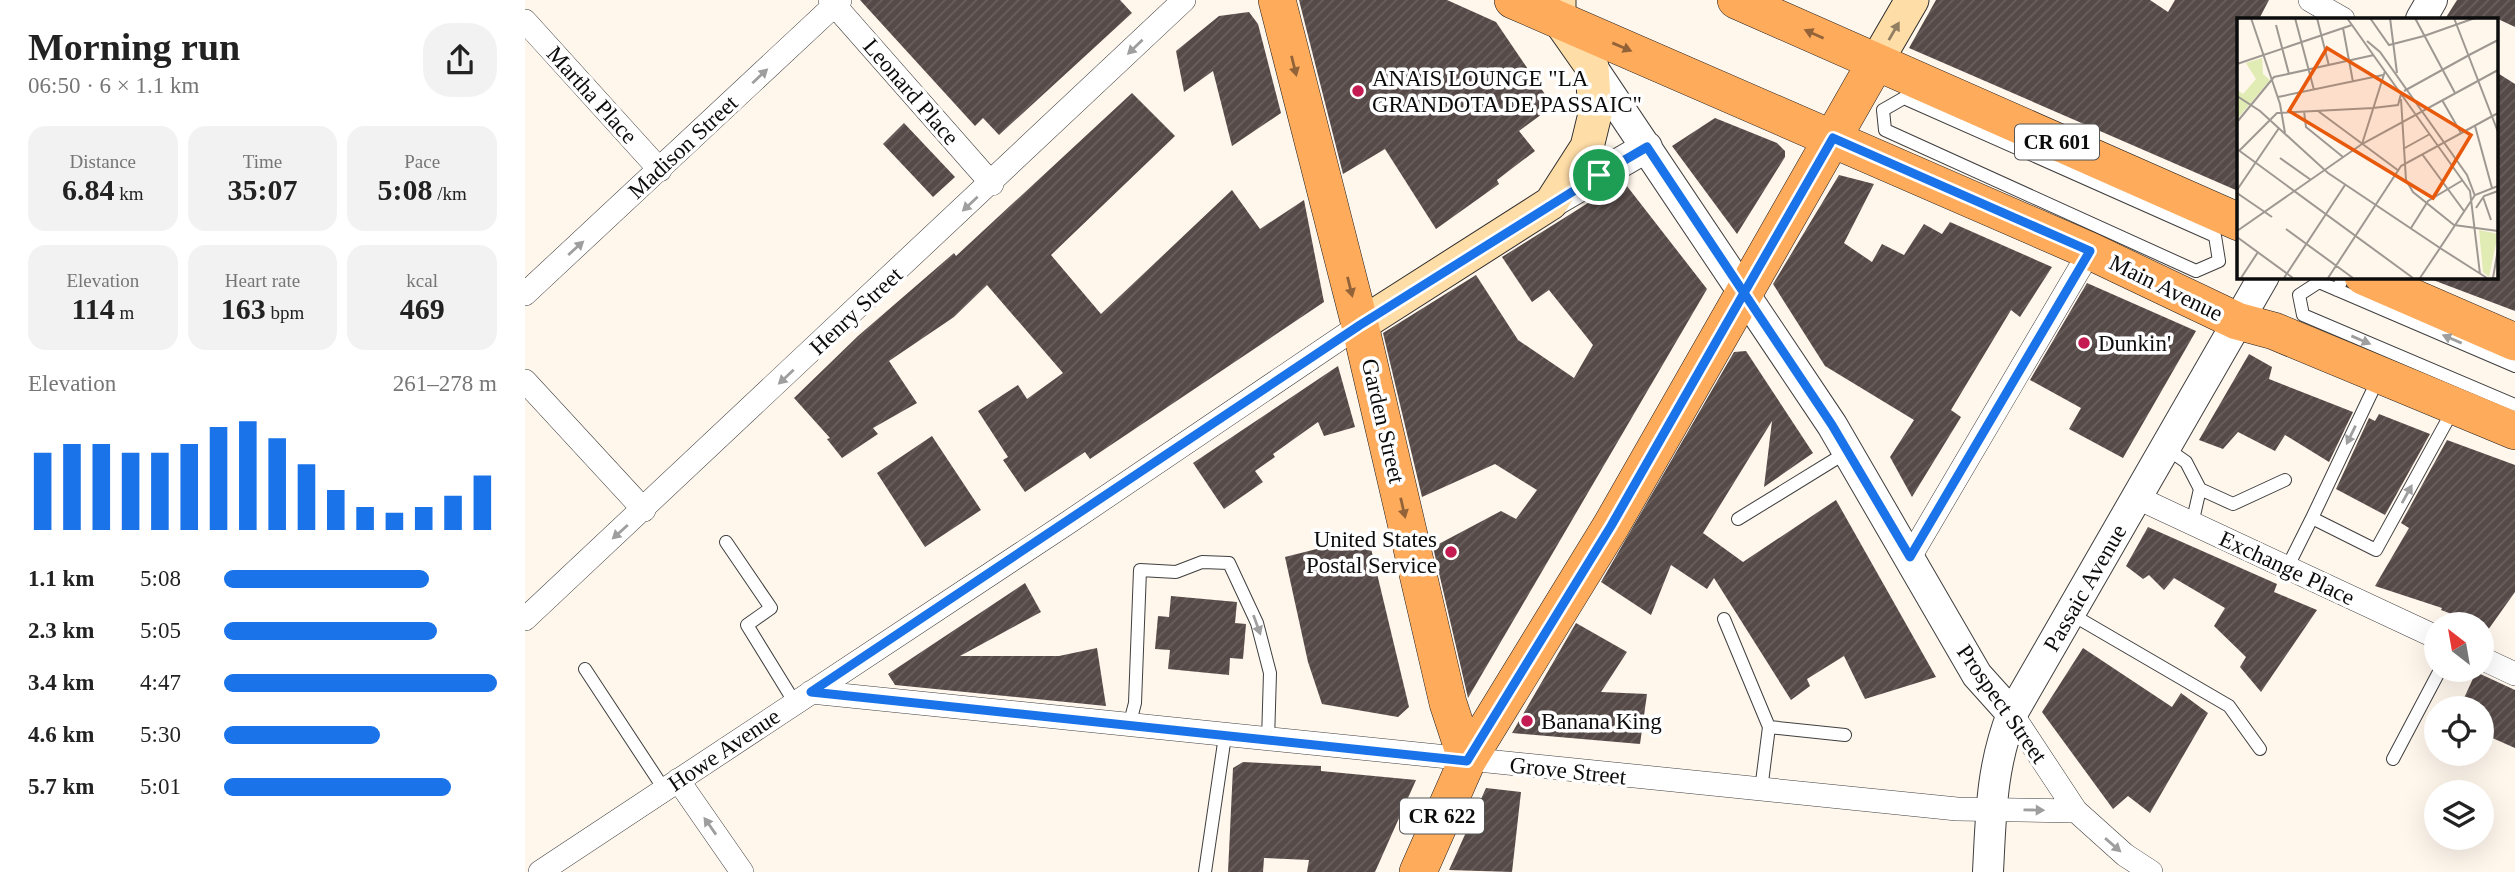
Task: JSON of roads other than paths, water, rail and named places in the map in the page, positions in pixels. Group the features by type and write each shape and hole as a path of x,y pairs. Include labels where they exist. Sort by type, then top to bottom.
{"main road":[{"name":"Garden Street","path":"1277,0 1360,325 1448,703 1467,761"},
{"name":"Main Avenue","path":"1513,0 1559,10 1833,138 1906,155 2090,251 2173,276 2237,321 2313,333 2381,374 2515,431"},
{"name":"CR 601","path":"1736,0 1876,62 1932,99 2201,218 2237,222"},
{"path":"1876,62 1912,0"},
{"name":"Prospect Street","path":"1559,10 1592,67"},
{"name":"CR 622","path":"1418,872 1467,761 1611,526 1876,62"},
{"path":"1551,203 1587,147 1595,114 1592,67"},
{"name":"Howe Avenue","path":"1360,325 1551,203"},
{"path":"2350,283 2515,342"}],"street":[{"name":"Henry Street","path":"525,619 992,184 1184,0"},
{"path":"2310,0 2341,18"},
{"path":"2422,18 2432,0"},
{"name":"Leonard Place","path":"835,2 992,184"},
{"name":"Madison Street","path":"525,294 660,170 835,2"},
{"name":"Martha Place","path":"525,22 660,170"},
{"name":"Prospect Street","path":"1592,67 1847,452 1977,676 2012,714 2076,811 2125,855 2151,872"},
{"name":"Howe Avenue","path":"1551,203 1647,147"},
{"path":"1910,557 2090,251"},
{"name":"Passaic Avenue","path":"1989,872 1991,808 1998,749 2012,714 2263,278"},
{"name":"Howe Avenue","path":"540,872 1360,325"},
{"path":"525,381 644,510"},
{"name":"Exchange Place","path":"2138,498 2424,631"},
{"path":"2494,664 2515,674"},
{"name":"Grove Street","path":"803,697 1129,726 1957,809 2076,811"},
{"path":"671,785 742,872"}],"lane":[{"path":"1932,99 1904,98 1884,110 1885,130 1906,155 2173,276 2196,271 2219,261 2215,236 2201,218"},
{"path":"2515,366 2350,283 2319,282 2299,295 2303,315 2313,333 2515,405"},
{"path":"2287,568 2381,374"},
{"path":"2312,518 2376,550 2456,405"},
{"path":"2166,447 2186,462 2200,489 2233,504 2285,480"},
{"path":"1738,519 1847,452"},
{"path":"2192,524 2200,489"},
{"path":"726,542 771,608 747,625 803,697"},
{"path":"1129,726 1135,703 1140,570 1176,572 1202,562 1230,563 1264,644 1270,673 1268,740"},
{"path":"2071,614 2229,706 2260,749"},
{"path":"1724,620 1769,727 1761,790"},
{"path":"585,669 671,785"},
{"path":"2393,759 2435,682"},
{"path":"1769,727 1845,735"},
{"path":"1205,872 1225,736"}],"place":[{"name":"ANAIS LOUNGE \"LA GRANDOTA DE PASSAIC\"","path":"1358,91"},
{"name":"Dunkin'","path":"2084,343"},
{"name":"United States Postal Service","path":"1451,552"},
{"name":"Banana King","path":"1527,721"}]}
